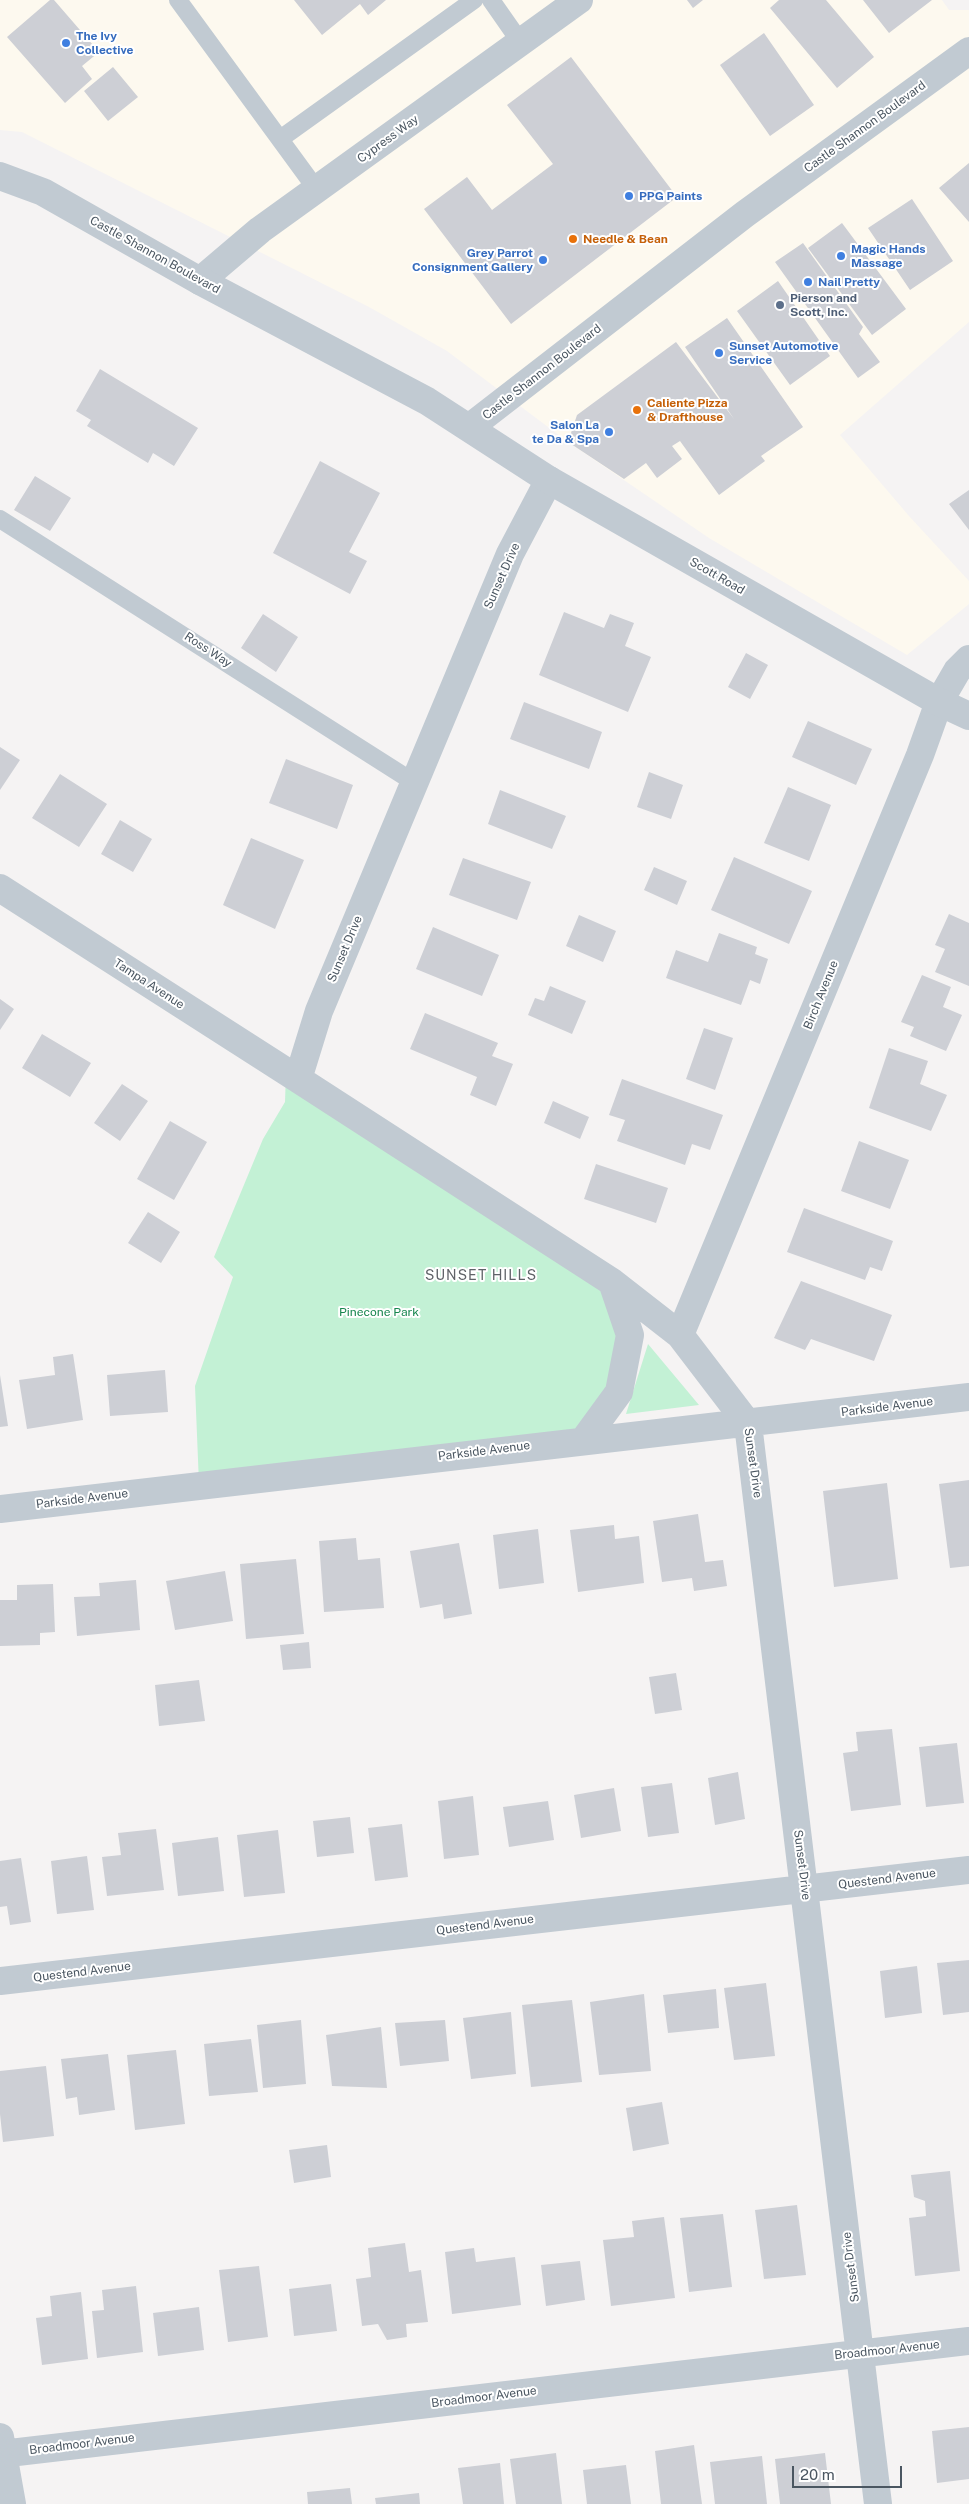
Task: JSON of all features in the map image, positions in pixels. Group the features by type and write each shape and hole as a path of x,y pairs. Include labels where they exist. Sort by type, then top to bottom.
{"street":[{"name":"Cypress Way","path":"200,281 260,230 579,0"},
{"name":"Castle Shannon Boulevard","path":"0,176 43,192 200,281 427,401 470,427 745,214 969,51"},
{"name":"Scott Road","path":"470,427 549,480 940,702 969,716"},
{"name":"Sunset Drive","path":"549,480 510,554 319,1011 298,1079 612,1282 680,1335 748,1424 862,2353 878,2504"},
{"name":"Birch Avenue","path":"680,1335 920,755 940,702 958,671 969,659"},
{"name":"Tampa Avenue","path":"0,888 298,1079"},
{"path":"584,1440 619,1392 630,1335 612,1282"},
{"name":"Parkside Avenue","path":"0,1509 969,1397"},
{"name":"Questend Avenue","path":"0,1981 969,1870"},
{"name":"Broadmoor Avenue","path":"1,2448 969,2341"},
{"path":"1,2448 12,2504"}],"lane":[{"path":"178,0 317,190"},
{"path":"280,139 474,0"},
{"path":"490,0 521,43"},
{"name":"Ross Way","path":"0,519 415,782"}],"shaded area":[{"path":"0,0 942,0 949,10 969,10 969,322 840,435 909,516 969,581 969,604 907,655 709,538 568,442 447,351 369,307 22,132 0,130"}],"green space":[{"name":"Pinecone Park","path":"286,1072 612,1282 630,1335 584,1440 199,1484 195,1386 233,1277 214,1257 263,1139 285,1102"},
{"path":"648,1344 699,1405 626,1414"}],"building":[{"path":"50,0 54,0 99,52 82,66 92,79 65,103 7,37"},
{"path":"294,0 386,0 368,15 360,4 322,35"},
{"path":"687,0 703,0 693,8"},
{"path":"779,0 826,0 874,57 837,88 770,8"},
{"path":"863,0 932,0 889,33"},
{"path":"764,33 814,105 770,136 720,65"},
{"path":"571,57 677,197 511,324 424,209 467,177 492,210 553,164 507,105"},
{"path":"113,67 138,97 108,121 84,91"},
{"path":"969,163 969,222 939,188"},
{"path":"912,199 953,261 910,290 868,228"},
{"path":"842,223 906,309 872,335 808,248"},
{"path":"803,243 863,327 859,334 880,362 858,378 775,262"},
{"path":"778,281 830,356 790,385 737,311"},
{"path":"727,318 803,427 761,456 765,461 719,495 680,441 672,446 682,459 657,478 646,463 624,479 568,442 577,415 676,342 734,419 685,347"},
{"path":"100,369 198,428 174,466 153,453 148,463 87,426 91,420 76,411"},
{"path":"320,461 380,493 349,552 367,561 350,594 273,553"},
{"path":"35,476 71,498 50,531 14,510"},
{"path":"969,490 969,530 949,504"},
{"path":"564,612 604,628 610,614 634,623 625,646 651,657 628,712 539,675"},
{"path":"263,614 298,637 276,672 241,648"},
{"path":"746,653 768,665 750,699 728,687"},
{"path":"524,702 602,732 589,769 510,739"},
{"path":"808,721 872,749 856,785 792,757"},
{"path":"0,747 20,760 0,790"},
{"path":"286,759 353,785 337,829 269,803"},
{"path":"649,772 683,785 671,819 637,807"},
{"path":"60,774 107,804 79,847 32,818"},
{"path":"788,787 831,805 809,861 764,843"},
{"path":"500,790 566,816 552,849 488,824"},
{"path":"120,820 152,839 133,872 101,854"},
{"path":"251,838 304,860 275,929 223,905"},
{"path":"734,857 812,891 789,944 711,910"},
{"path":"463,858 531,882 517,920 449,895"},
{"path":"654,867 687,881 677,905 644,890"},
{"path":"949,914 969,923 969,986 935,972 945,949 935,945"},
{"path":"579,915 616,931 603,962 566,946"},
{"path":"433,927 499,955 482,996 416,969"},
{"path":"719,933 757,947 755,954 768,959 760,984 750,980 741,1005 666,978 676,950 708,962"},
{"path":"922,975 951,987 943,1007 962,1015 946,1051 910,1036 914,1027 901,1022"},
{"path":"550,986 586,1001 572,1034 528,1015 535,998 544,1001"},
{"path":"0,999 14,1009 0,1030"},
{"path":"425,1013 498,1043 492,1056 513,1064 496,1106 470,1095 477,1077 410,1049"},
{"path":"704,1028 733,1038 715,1090 686,1079"},
{"path":"42,1034 91,1063 70,1097 22,1068"},
{"path":"889,1048 928,1061 920,1084 947,1095 931,1131 869,1108"},
{"path":"622,1079 723,1115 710,1150 692,1144 685,1165 617,1141 625,1120 609,1115"},
{"path":"122,1084 148,1101 120,1141 94,1123"},
{"path":"553,1101 589,1117 580,1139 544,1123"},
{"path":"170,1121 207,1142 174,1200 137,1179"},
{"path":"859,1141 909,1160 890,1209 841,1191"},
{"path":"596,1164 668,1188 656,1223 584,1199"},
{"path":"804,1208 893,1241 882,1271 870,1267 865,1280 787,1252"},
{"path":"148,1212 180,1232 161,1263 128,1243"},
{"path":"801,1281 892,1315 874,1361 811,1339 805,1350 774,1338"},
{"path":"73,1354 83,1420 27,1429 19,1380 55,1375 53,1357"},
{"path":"165,1370 168,1412 110,1416 107,1375"},
{"path":"0,1375 8,1426 0,1427"},
{"path":"969,1480 969,1566 950,1568 939,1484"},
{"path":"887,1483 898,1579 834,1587 823,1491"},
{"path":"698,1514 705,1562 723,1560 727,1586 694,1591 692,1578 662,1582 653,1521"},
{"path":"614,1525 615,1539 639,1536 644,1583 578,1592 570,1530"},
{"path":"538,1529 544,1583 499,1589 493,1535"},
{"path":"356,1538 358,1560 380,1558 384,1608 324,1612 319,1541"},
{"path":"459,1543 472,1614 444,1619 442,1604 420,1608 410,1551"},
{"path":"296,1559 304,1634 246,1639 240,1564"},
{"path":"225,1571 233,1621 175,1630 166,1581"},
{"path":"136,1580 140,1630 77,1636 74,1597 100,1596 99,1583"},
{"path":"53,1584 55,1632 40,1633 40,1645 0,1646 0,1600 17,1600 17,1585"},
{"path":"309,1642 311,1668 283,1670 280,1645"},
{"path":"676,1673 682,1710 655,1714 649,1677"},
{"path":"199,1680 205,1721 159,1726 155,1685"},
{"path":"892,1729 901,1805 851,1811 843,1753 858,1751 856,1732"},
{"path":"957,1743 964,1803 926,1807 919,1747"},
{"path":"738,1772 745,1819 715,1825 708,1778"},
{"path":"672,1783 679,1833 648,1837 641,1787"},
{"path":"614,1788 621,1831 581,1838 574,1795"},
{"path":"473,1796 479,1855 444,1859 438,1801"},
{"path":"548,1801 554,1840 509,1847 503,1807"},
{"path":"350,1817 354,1853 317,1857 313,1821"},
{"path":"402,1824 408,1877 375,1881 368,1828"},
{"path":"156,1829 164,1890 107,1896 102,1857 121,1855 118,1833"},
{"path":"278,1830 285,1893 244,1897 237,1835"},
{"path":"218,1837 224,1891 178,1896 172,1843"},
{"path":"87,1856 94,1910 57,1914 51,1861"},
{"path":"21,1858 31,1922 10,1925 7,1906 0,1907 0,1861"},
{"path":"969,1960 969,2012 943,2015 937,1963"},
{"path":"917,1966 922,2013 885,2018 880,1971"},
{"path":"766,1983 775,2056 734,2060 724,1988"},
{"path":"716,1989 719,2028 668,2033 663,1995"},
{"path":"644,1994 651,2071 599,2075 590,2002"},
{"path":"572,2000 582,2082 531,2087 522,2005"},
{"path":"511,2012 516,2074 471,2079 463,2018"},
{"path":"301,2020 306,2084 263,2088 257,2025"},
{"path":"445,2020 449,2061 400,2066 395,2023"},
{"path":"381,2027 387,2088 332,2086 326,2035"},
{"path":"251,2039 258,2092 209,2096 204,2044"},
{"path":"176,2050 185,2124 135,2130 127,2055"},
{"path":"108,2054 115,2110 79,2115 77,2097 66,2099 61,2059"},
{"path":"46,2066 54,2136 3,2142 0,2114 0,2071"},
{"path":"662,2102 669,2144 633,2151 626,2108"},
{"path":"327,2145 331,2177 294,2183 289,2150"},
{"path":"950,2171 960,2271 915,2276 909,2218 926,2216 925,2201 914,2197 911,2175"},
{"path":"797,2205 806,2275 764,2279 755,2210"},
{"path":"723,2214 732,2287 689,2292 680,2218"},
{"path":"664,2217 675,2298 611,2306 603,2240 634,2237 632,2221"},
{"path":"405,2243 409,2272 421,2270 428,2322 406,2324 407,2337 387,2340 378,2324 362,2326 356,2279 371,2277 368,2248"},
{"path":"474,2248 476,2262 515,2257 521,2305 452,2314 445,2252"},
{"path":"580,2261 585,2300 546,2306 541,2265"},
{"path":"259,2266 268,2337 228,2342 219,2270"},
{"path":"331,2284 337,2331 294,2336 289,2289"},
{"path":"136,2286 143,2352 97,2358 92,2311 104,2310 102,2290"},
{"path":"81,2292 88,2359 42,2365 36,2318 52,2316 50,2296"},
{"path":"199,2307 204,2350 158,2356 153,2313"},
{"path":"969,2427 969,2479 937,2483 932,2431"},
{"path":"694,2445 702,2504 661,2504 655,2451"},
{"path":"556,2453 562,2504 516,2504 510,2459"},
{"path":"825,2453 831,2504 780,2504 775,2459"},
{"path":"762,2456 767,2504 715,2504 710,2462"},
{"path":"500,2463 504,2504 463,2504 458,2468"},
{"path":"626,2465 631,2504 587,2504 583,2470"},
{"path":"350,2488 352,2504 308,2504 307,2492"},
{"path":"419,2493 420,2504 376,2504 375,2498"}],"place":[{"name":"The Ivy Collective","path":"66,43"},
{"name":"PPG Paints","path":"629,196"},
{"name":"Needle & Bean","path":"573,239"},
{"name":"Magic Hands Massage","path":"841,256"},
{"name":"Grey Parrot Consignment Gallery","path":"543,260"},
{"name":"Nail Pretty","path":"808,282"},
{"name":"Pierson and Scott, Inc.","path":"780,305"},
{"name":"Sunset Automotive Service","path":"719,353"},
{"name":"Caliente Pizza & Drafthouse","path":"637,410"},
{"name":"Salon La te Da & Spa","path":"609,432"}],"district":[{"name":"SUNSET HILLS","path":"481,1276"}]}
